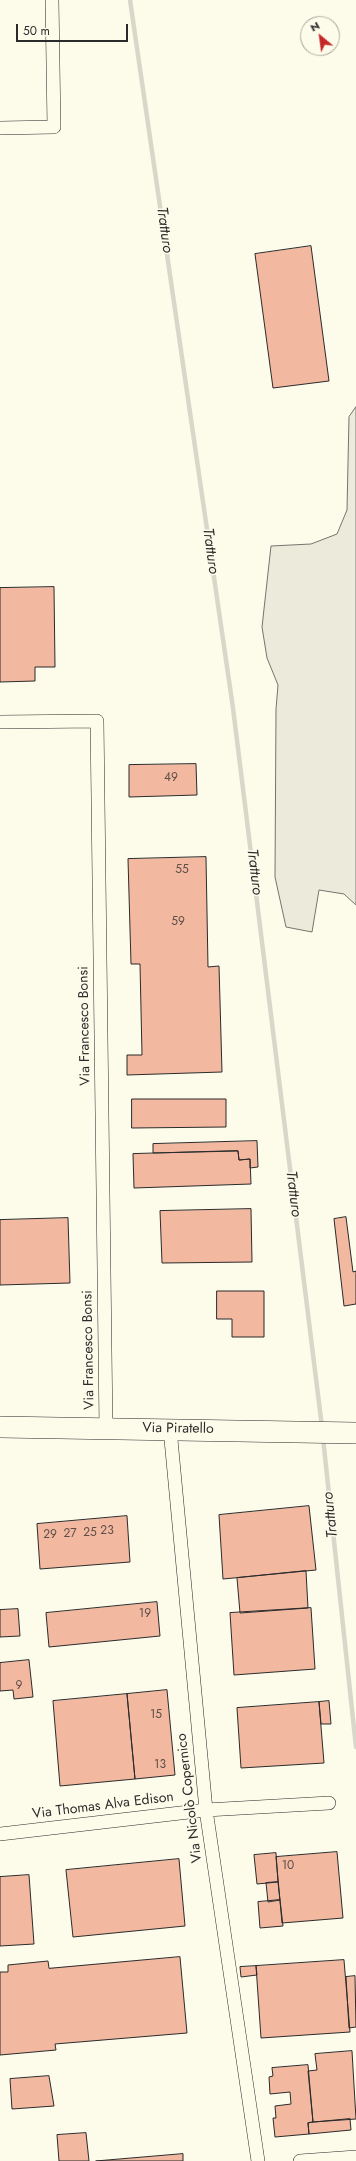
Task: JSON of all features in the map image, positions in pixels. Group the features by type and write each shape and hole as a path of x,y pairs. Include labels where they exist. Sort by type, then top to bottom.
{"main road":[{"name":"Via Piratello","path":"0,1427 355,1433"}],"street":[{"path":"0,128 54,127 52,0"},
{"name":"Via Francesco Bonsi","path":"0,722 97,721 106,1428"},
{"name":"Via Nicolò Copernico","path":"170,1429 206,1810 258,2161"},
{"name":"Via Thomas Alva Edison","path":"0,1834 206,1810 329,1803"},
{"path":"300,2161 356,2157"}],"shaded area":[{"path":"356,407 356,905 344,894 319,890 312,932 286,927 275,877 276,709 278,685 267,658 262,627 271,546 311,544 337,534 347,510 349,417"}],"building":[{"path":"311,246 329,381 273,388 255,254"},
{"path":"54,587 55,667 35,667 35,681 0,682 0,588"},
{"path":"196,764 197,795 129,797 129,765"},
{"path":"206,857 208,967 219,966 222,1072 127,1075 127,1055 142,1055 140,964 131,964 128,859"},
{"path":"132,1099 226,1099 226,1127 132,1128"},
{"path":"257,1141 258,1167 250,1168 250,1159 239,1160 238,1151 153,1153 153,1144"},
{"path":"238,1151 239,1160 250,1159 251,1184 134,1188 133,1154"},
{"path":"251,1209 252,1262 162,1263 160,1211"},
{"path":"346,1217 353,1272 356,1271 356,1304 344,1306 334,1219"},
{"path":"68,1218 70,1283 0,1285 0,1220"},
{"path":"217,1291 264,1291 264,1337 232,1337 232,1319 217,1319"},
{"path":"309,1506 316,1570 223,1579 219,1515"},
{"path":"127,1516 130,1562 40,1569 37,1524"},
{"path":"306,1571 308,1608 240,1613 237,1578"},
{"path":"157,1602 160,1636 49,1647 46,1613"},
{"path":"311,1608 315,1669 234,1675 230,1613"},
{"path":"18,1609 20,1636 0,1637 0,1610"},
{"path":"29,1660 33,1697 14,1699 13,1690 0,1691 0,1663"},
{"path":"167,1690 175,1775 135,1779 127,1694"},
{"path":"127,1694 135,1779 60,1786 53,1701"},
{"path":"329,1701 331,1724 321,1724 319,1702"},
{"path":"319,1702 324,1763 241,1768 237,1708"},
{"path":"337,1852 343,1918 282,1923 276,1857"},
{"path":"276,1853 278,1882 257,1884 254,1855"},
{"path":"179,1859 185,1926 73,1937 66,1870"},
{"path":"29,1875 34,1944 0,1946 0,1877"},
{"path":"278,1882 280,1900 268,1902 266,1883"},
{"path":"280,1900 283,1926 260,1928 258,1902"},
{"path":"180,1957 187,2033 55,2044 56,2050 0,2055 0,1972 8,1972 8,1965 48,1961 49,1968"},
{"path":"344,1960 350,2032 261,2038 256,1966"},
{"path":"256,1966 257,1975 241,1977 240,1967"},
{"path":"355,1976 356,2027 349,2028 346,1977"},
{"path":"352,2051 356,2119 313,2122 308,2071 317,2070 315,2054"},
{"path":"308,2065 313,2122 308,2123 309,2134 275,2137 273,2118 276,2118 275,2106 291,2104 290,2092 270,2094 269,2077 273,2076 272,2068"},
{"path":"49,2076 54,2106 12,2109 10,2079"},
{"path":"350,2119 351,2130 309,2134 308,2123"},
{"path":"86,2133 89,2161 59,2161 57,2135"},
{"path":"183,2154 183,2161 96,2161"}],"waterway":[{"name":"Tratturo","path":"130,0 233,708 322,1427"},
{"name":"Tratturo","path":"323,1438 356,1747"}]}
